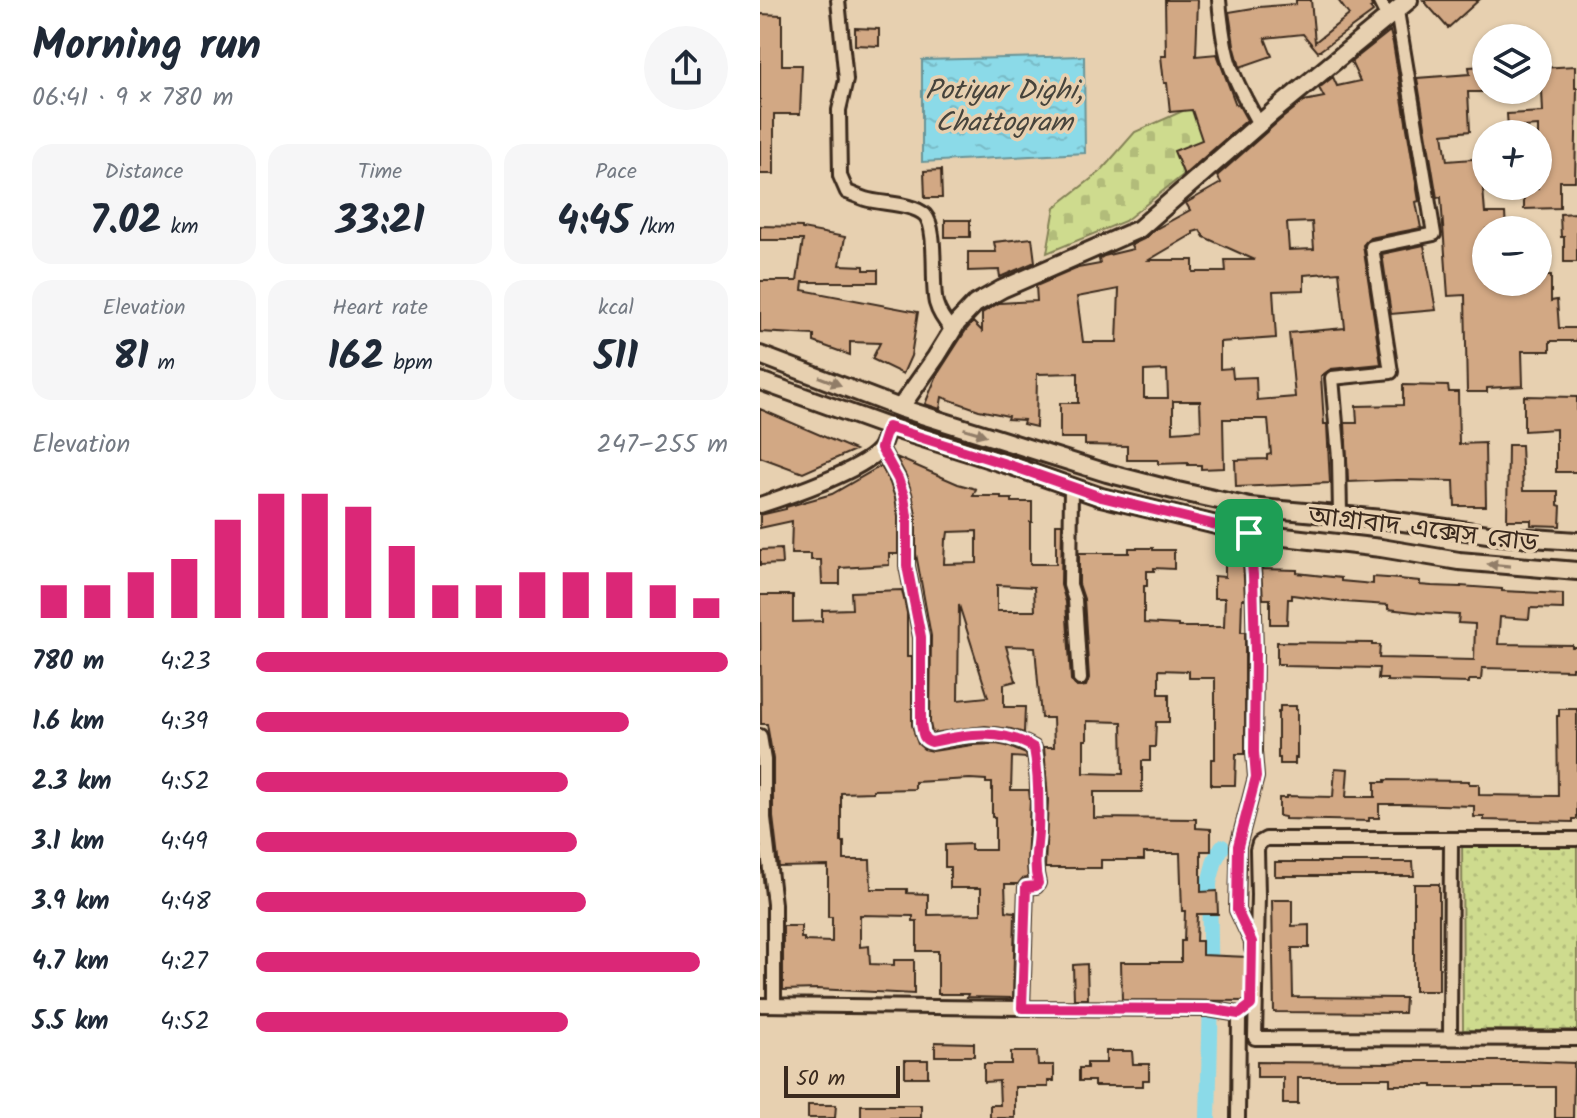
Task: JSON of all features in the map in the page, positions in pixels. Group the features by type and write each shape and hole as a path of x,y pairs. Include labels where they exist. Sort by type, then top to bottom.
{"main road":[{"path":"900,408 952,330 975,304 1002,289 1139,229 1259,124 1398,10"},
{"name":"আগ্রাবাদ এক্সেস রোড","path":"760,355 900,408 1107,473 1173,490 1250,507 1340,514 1502,536 1577,541"},
{"name":"আগ্রাবাদ এক্সেস রোড","path":"760,381 1101,497 1249,533 1381,548 1459,561 1577,571"}],"street":[{"path":"838,0 846,80 839,110 840,176 847,192 925,214 931,225 937,306 952,330"},
{"path":"1219,0 1229,62 1259,124"},
{"path":"1340,514 1332,378 1391,372 1372,247 1434,234 1398,10 1379,0"},
{"path":"760,505 787,497 871,457 881,448 888,427"},
{"path":"881,448 898,479 907,516 907,566 921,637 923,737 932,742 986,733 1021,740 1034,748 1038,778 1038,832 1034,858 1038,883 1026,887 1022,1008"},
{"path":"1071,486 1070,585 1075,600 1080,679"},
{"path":"760,1005 1208,1009 1235,1012 1251,1005 1252,942 1237,910 1238,846 1256,777 1250,507"},
{"path":"760,736 764,760 764,818 774,904 774,1005"},
{"path":"1577,839 1266,839 1259,843 1255,1038 1577,1039"},
{"path":"1450,1038 1451,839"},
{"path":"1235,1012 1238,1118"}],"green space":[{"path":"1194,106 1216,149 1125,221 1047,253 1055,207 1100,172 1135,132"},
{"path":"1462,834 1577,834 1577,1030 1463,1030"}],"water":[{"name":"Potiyar Dighi, Chattogram","path":"1084,56 1085,153 922,162 922,60"}],"building":[{"path":"1165,0 1198,0 1196,56 1217,54 1236,105 1247,120 1184,175 1174,151 1202,140 1192,110 1170,112 1161,56 1166,56"},
{"path":"1296,0 1311,0 1315,42 1349,15 1338,0 1370,0 1373,12 1318,52 1303,34 1265,38 1272,56 1240,67 1229,12 1296,4"},
{"path":"1423,0 1479,0 1448,28"},
{"path":"760,14 782,15 782,65 802,65 800,114 774,114 774,174 760,174"},
{"path":"855,28 879,29 879,46 855,45"},
{"path":"1390,31 1421,228 1370,238 1363,245 1381,364 1331,369 1321,376 1330,483 1236,487 1235,460 1267,459 1267,455 1271,454 1268,419 1223,419 1224,468 1201,469 1201,465 1188,463 1158,464 1158,460 1127,460 1127,446 1085,445 1085,438 1060,438 1060,403 1078,403 1078,373 1037,374 1036,427 1023,424 1024,420 1007,419 1008,416 942,397 940,409 925,404 937,375 966,330 973,322 982,331 982,313 999,303 1037,301 1036,286 1078,268 1100,264 1099,259 1104,256 1133,249 1131,245 1190,210 1186,203 1221,183 1217,176 1280,120 1304,101 1324,97 1319,88 1333,77 1337,86 1360,81 1351,62","holes":["1312,222 1314,249 1289,250 1287,223","1200,230 1204,237 1255,260 1225,260 1226,272 1193,272 1193,260 1149,260","1339,272 1345,328 1289,333 1295,397 1257,400 1256,377 1233,378 1232,368 1220,369 1220,342 1276,338 1273,291 1304,290 1304,275","1119,289 1117,342 1083,342 1077,297","1167,370 1168,398 1144,398 1144,371","1173,401 1200,401 1201,430 1173,432"]},
{"path":"1575,66 1575,181 1560,181 1560,208 1524,209 1524,200 1552,200 1552,120 1507,120 1507,114 1543,112 1543,104 1552,104 1552,67"},
{"path":"1469,67 1472,67 1472,92 1468,92 1470,131 1443,134 1447,161 1472,159 1472,200 1484,200 1485,213 1505,213 1505,216 1472,216 1472,296 1551,296 1551,301 1557,300 1559,328 1577,328 1577,341 1550,341 1550,351 1522,351 1523,386 1487,388 1487,392 1467,392 1465,295 1448,296 1441,197 1437,198 1417,78 1470,74"},
{"path":"941,170 942,198 925,198 924,171"},
{"path":"1577,213 1577,262 1564,262 1560,214"},
{"path":"945,220 970,220 970,237 945,237"},
{"path":"760,226 802,227 845,237 840,265 878,270 878,282 803,282 802,290 918,312 911,356 903,374 872,359 880,343 850,342 850,355 814,342 814,335 760,332 760,281 797,281 803,240 760,240"},
{"path":"1032,238 1035,262 1000,277 999,270 968,271 968,252 996,252 994,242"},
{"path":"1424,245 1436,310 1391,314 1382,254"},
{"path":"1403,385 1448,386 1449,392 1458,392 1459,444 1485,443 1486,506 1455,506 1454,481 1348,482 1345,423 1357,423 1356,406 1403,405"},
{"path":"1524,396 1577,397 1577,472 1556,472 1556,429 1524,431"},
{"path":"760,409 855,450 803,473 760,457"},
{"path":"1508,445 1521,445 1523,491 1558,491 1560,526 1531,525 1531,520 1507,520"},
{"path":"896,457 976,489 973,496 1001,496 1001,499 1012,499 1012,502 1032,502 1030,564 1056,564 1056,524 1062,524 1061,585 1066,602 1071,680 1077,687 1086,686 1089,678 1084,599 1079,584 1079,553 1129,553 1129,548 1174,550 1174,569 1154,568 1154,571 1147,571 1144,623 1178,627 1224,627 1225,598 1214,598 1214,576 1225,577 1225,560 1243,560 1245,599 1242,599 1241,632 1245,632 1245,754 1236,754 1235,785 1211,785 1211,759 1215,759 1215,678 1189,678 1189,671 1159,670 1159,694 1169,694 1169,722 1156,722 1155,747 1150,747 1150,761 1142,761 1142,792 1094,792 1094,818 1196,819 1196,828 1211,829 1211,851 1201,851 1201,892 1217,891 1218,914 1197,914 1196,941 1202,941 1202,955 1248,957 1247,1001 1122,1000 1121,962 1181,962 1185,911 1182,911 1180,853 1144,853 1144,860 1101,860 1101,868 1045,868 1048,800 1044,747 1054,747 1053,718 1041,718 1035,647 1006,646 1016,681 1004,684 1004,707 1025,707 1024,733 985,726 932,733 931,636 916,554 916,515 906,476","holes":["977,531 977,563 944,564 948,532","997,585 1034,587 1035,611 997,611","959,605 988,697 958,700","1087,721 1122,722 1123,774 1084,773 1084,740 1087,740"]},
{"path":"881,466 895,498 898,517 898,554 889,554 889,565 840,568 840,584 822,584 821,560 811,560 811,554 791,554 792,521 760,528 760,515 832,494"},
{"path":"781,549 782,564 760,565 760,550"},
{"path":"1261,569 1297,570 1297,573 1373,584 1373,577 1420,581 1420,585 1563,594 1563,609 1530,608 1529,619 1500,617 1498,644 1572,645 1577,647 1577,667 1572,667 1572,670 1482,668 1481,680 1469,680 1469,683 1387,681 1378,679 1379,668 1277,664 1277,642 1372,643 1380,645 1379,658 1474,660 1475,624 1458,623 1459,615 1388,609 1388,605 1292,595 1292,599 1288,599 1287,624 1270,624 1270,599 1263,599"},
{"path":"902,590 907,613 907,657 912,657 912,725 918,744 933,751 996,744 1026,754 1027,758 1012,757 1011,790 1029,790 1028,878 1018,884 1005,884 1006,911 1015,912 1013,998 938,994 938,951 917,951 917,921 913,921 913,916 860,915 860,947 869,946 870,964 894,965 894,960 914,960 914,994 783,990 783,926 801,926 804,941 832,942 832,917 828,917 828,866 779,867 773,817 773,759 767,724 761,724 760,595 793,595 793,622 822,621 822,610 852,609 851,592","holes":["986,780 986,783 992,783 995,850 971,850 971,844 945,845 945,867 950,867 950,888 981,888 981,914 928,915 928,894 907,893 907,889 871,889 870,860 844,860 841,793 915,789 915,782"]},
{"path":"1280,706 1296,706 1295,764 1280,764 1278,758"},
{"path":"1559,709 1577,709 1577,819 1573,822 1484,820 1484,817 1474,817 1474,806 1406,804 1379,804 1379,818 1369,818 1369,821 1285,819 1279,816 1279,798 1333,797 1335,768 1348,769 1346,797 1375,797 1375,782 1385,780 1469,781 1469,784 1479,784 1479,795 1558,796"},
{"path":"1275,862 1413,862 1414,876 1275,876"},
{"path":"1414,884 1439,884 1439,991 1414,991"},
{"path":"1272,900 1292,900 1292,926 1309,925 1309,948 1292,948 1293,997 1405,998 1404,1013 1274,1012"},
{"path":"1087,964 1088,999 1074,999 1073,965"},
{"path":"935,1042 974,1043 974,1056 935,1056"},
{"path":"1106,1051 1132,1051 1133,1064 1149,1064 1149,1080 1143,1080 1143,1086 1094,1086 1094,1081 1079,1081 1079,1068 1087,1068 1087,1063 1106,1063"},
{"path":"1011,1052 1037,1052 1038,1065 1054,1065 1054,1081 1048,1081 1048,1087 1015,1087 1015,1118 990,1118 990,1105 1000,1105 999,1081 984,1082 984,1064 1011,1064"},
{"path":"905,1060 928,1060 928,1077 905,1077"},
{"path":"1257,1062 1574,1063 1573,1118 1555,1118 1555,1087 1432,1087 1390,1085 1390,1078 1298,1078 1298,1104 1283,1104 1283,1077 1257,1077"},
{"path":"808,1105 836,1105 835,1118 808,1118"},
{"path":"861,1105 921,1105 921,1118 861,1118"}],"waterway":[{"path":"1208,1118 1211,996 1209,883 1222,847"}],"route":[{"path":"888,427 1101,497 1249,533 1253,575 1256,777 1238,846 1237,910 1252,942 1251,1005 1239,1014 1208,1009 1022,1008 1026,887 1038,885 1034,858 1038,832 1038,778 1034,748 1021,740 986,733 932,742 923,737 921,637 907,566 907,516 898,479 881,448 888,427"}]}
